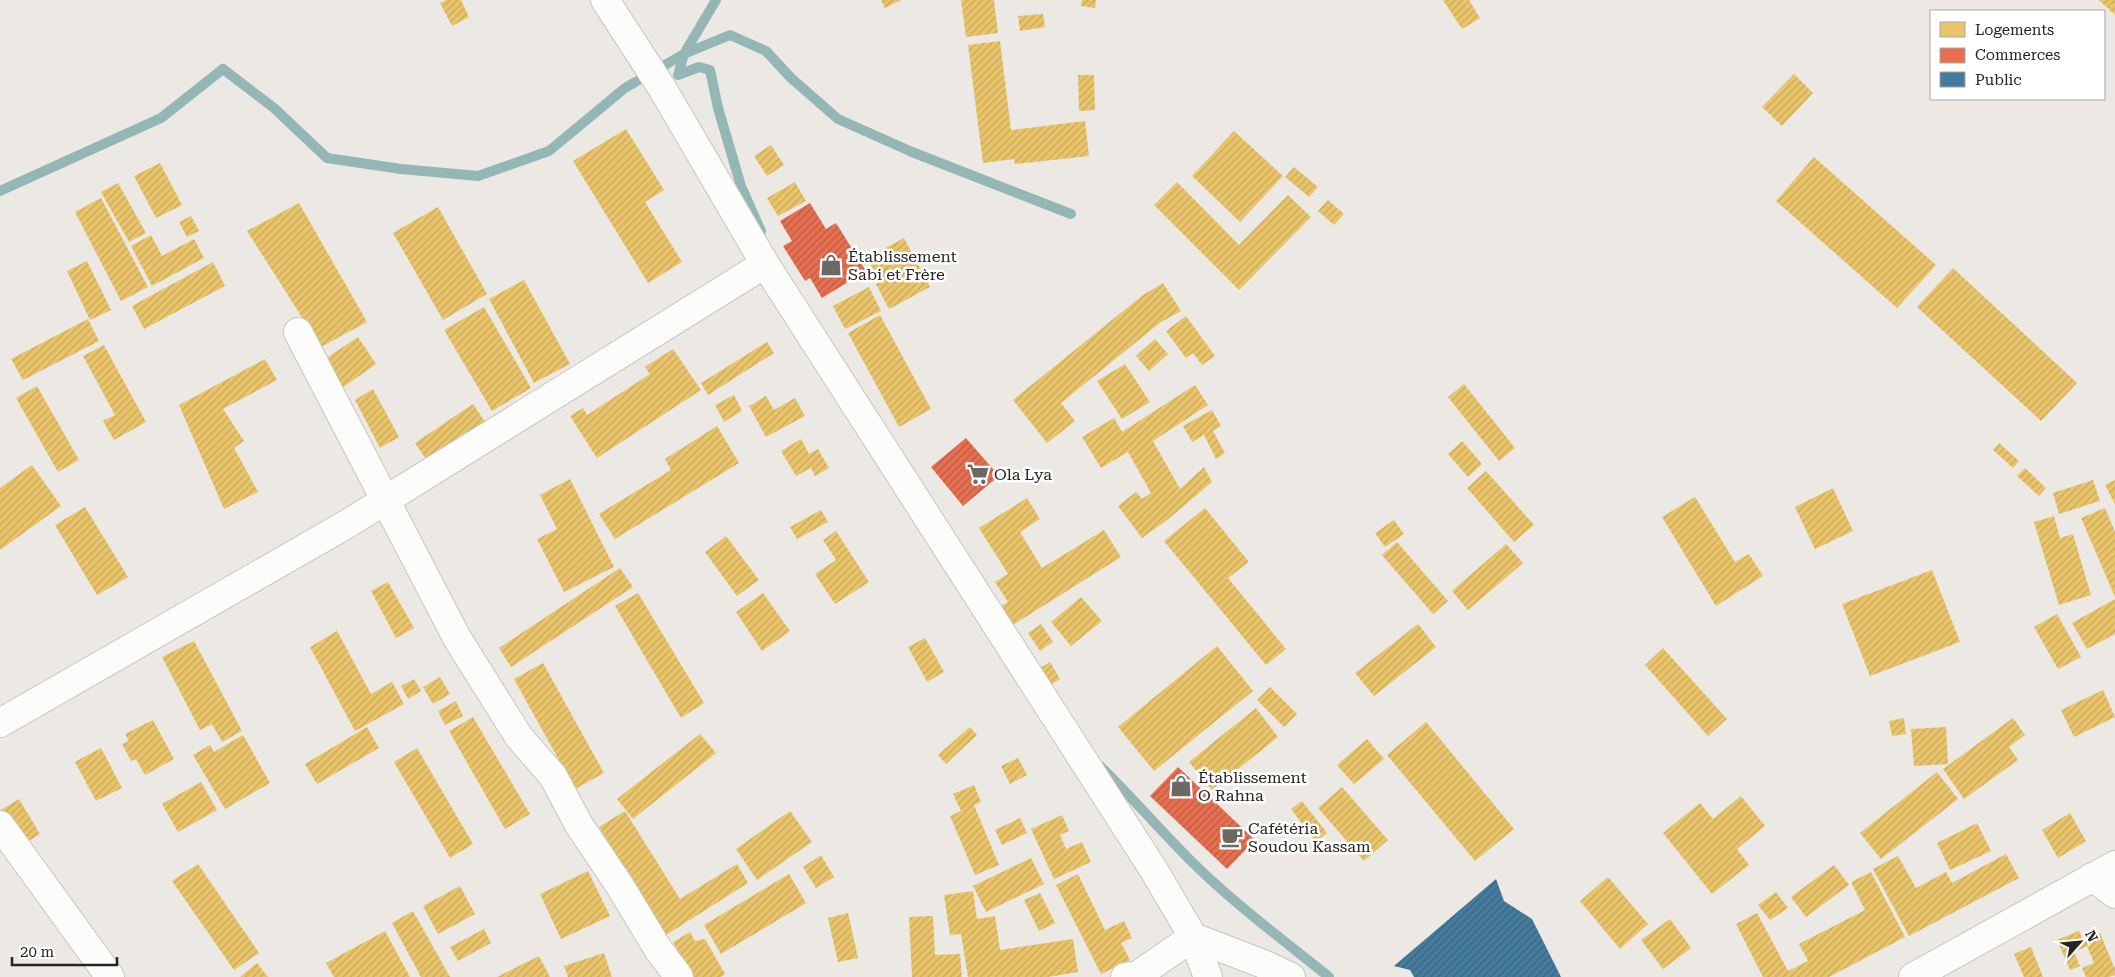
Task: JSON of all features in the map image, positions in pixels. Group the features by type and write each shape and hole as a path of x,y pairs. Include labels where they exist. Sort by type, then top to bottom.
{"street":[{"path":"605,0 662,88 764,264 1154,872 1193,937 1208,977"},
{"path":"0,723 339,529 764,264"},
{"path":"298,332 457,638 520,737 553,776 579,826 679,977"},
{"path":"0,825 110,977"},
{"path":"1913,977 2103,871 2115,894"},
{"path":"1126,977 1138,975 1193,937"},
{"path":"1193,937 1266,965 1291,977"}],"building: Logements":[{"path":"446,0 461,0 469,17 452,26 440,3"},
{"path":"881,0 901,0 885,8"},
{"path":"961,0 994,0 998,33 966,37"},
{"path":"1082,0 1096,0 1095,8 1081,6"},
{"path":"1443,0 1469,0 1480,18 1462,29"},
{"path":"2099,0 2115,0 2115,15"},
{"path":"1043,14 1045,27 1020,31 1018,16"},
{"path":"1000,41 1011,130 1085,121 1089,156 1015,164 1014,159 983,163 968,45"},
{"path":"1794,74 1813,93 1782,126 1762,107"},
{"path":"1078,75 1094,75 1095,110 1079,111"},
{"path":"626,129 664,190 645,202 682,262 648,283 573,161"},
{"path":"1234,131 1283,176 1240,222 1192,176"},
{"path":"771,145 784,165 767,176 754,156"},
{"path":"1814,157 1936,265 1897,308 1776,201"},
{"path":"160,163 182,205 156,218 134,176"},
{"path":"1294,167 1318,187 1309,197 1285,177"},
{"path":"795,182 806,201 778,216 767,198"},
{"path":"1177,182 1239,245 1288,195 1311,217 1239,290 1154,205"},
{"path":"118,183 146,233 129,242 101,192"},
{"path":"101,198 148,287 121,301 75,212"},
{"path":"1328,200 1344,214 1334,225 1318,211"},
{"path":"299,203 367,322 321,347 247,231"},
{"path":"438,207 487,294 443,320 393,233"},
{"path":"191,216 199,231 187,237 179,222"},
{"path":"151,235 162,256 194,239 204,258 152,286 131,246"},
{"path":"904,238 930,287 889,309 876,284 880,282 867,258"},
{"path":"87,261 111,310 90,320 67,271"},
{"path":"213,262 225,286 144,329 132,306"},
{"path":"1953,268 2077,383 2041,421 1917,307"},
{"path":"524,280 570,364 534,383 489,299"},
{"path":"1163,283 1181,311 1161,322 1061,403 1075,421 1047,443 1013,400 1143,295"},
{"path":"869,287 881,311 845,329 833,306"},
{"path":"484,307 531,388 492,411 444,330"},
{"path":"880,315 931,409 899,427 848,333"},
{"path":"1186,316 1215,356 1202,365 1193,353 1186,358 1166,331"},
{"path":"88,319 99,341 23,380 11,359"},
{"path":"358,337 376,364 342,388 322,361"},
{"path":"1155,339 1168,354 1149,371 1136,356"},
{"path":"767,342 774,353 708,395 701,383"},
{"path":"104,345 146,422 114,440 103,421 115,415 83,356"},
{"path":"673,349 701,390 597,458 570,416 583,408 587,415 650,374 645,367"},
{"path":"265,359 277,380 223,409 244,441 234,448 258,492 224,509 179,405"},
{"path":"1125,364 1150,402 1122,419 1097,381"},
{"path":"1464,384 1515,448 1499,461 1448,397"},
{"path":"1195,385 1208,405 1153,441 1180,489 1204,467 1212,482 1166,521 1142,538 1118,506 1136,492 1142,499 1151,493 1128,452 1101,468 1082,437 1114,418 1122,432"},
{"path":"37,386 79,460 58,472 16,398"},
{"path":"373,389 399,437 380,448 355,400"},
{"path":"734,395 742,411 724,422 715,405"},
{"path":"766,396 774,410 795,398 805,416 766,437 749,406"},
{"path":"473,404 486,423 428,462 415,443"},
{"path":"1212,410 1221,426 1213,431 1225,453 1216,459 1204,435 1192,442 1183,426"},
{"path":"717,426 739,463 615,539 599,514 671,470 665,459"},
{"path":"801,439 809,454 818,449 829,468 815,476 811,468 796,476 781,451"},
{"path":"1462,441 1482,464 1468,477 1448,454"},
{"path":"1999,443 2019,461 2013,468 1993,450"},
{"path":"32,465 61,506 0,550 0,488"},
{"path":"2025,468 2046,488 2039,496 2017,476"},
{"path":"1486,471 1534,525 1514,542 1467,488"},
{"path":"570,479 614,567 564,592 537,539 557,529 540,495"},
{"path":"2093,480 2100,501 2059,514 2053,493"},
{"path":"2115,480 2115,504 2105,485"},
{"path":"1833,488 1853,531 1815,549 1795,507"},
{"path":"1695,497 1735,562 1749,554 1763,576 1716,606 1662,517"},
{"path":"1027,498 1040,519 1020,532 1042,568 1104,530 1121,557 1008,628 996,609 1008,602 995,582 1008,574 979,528"},
{"path":"85,507 128,577 97,595 55,525"},
{"path":"1205,508 1249,562 1228,578 1286,649 1266,665 1164,541"},
{"path":"2105,508 2115,532 2115,597 2081,518"},
{"path":"821,510 828,522 797,539 790,527"},
{"path":"2054,516 2060,538 2073,534 2091,595 2059,605 2034,522"},
{"path":"1394,520 1404,534 1385,547 1375,533"},
{"path":"836,531 869,582 835,604 815,574 836,560 823,540"},
{"path":"726,536 759,580 737,596 705,552"},
{"path":"1397,542 1448,601 1433,614 1382,555"},
{"path":"1506,544 1523,563 1468,610 1452,591"},
{"path":"620,568 633,587 511,667 499,648"},
{"path":"1932,570 1960,642 1870,676 1842,604"},
{"path":"388,582 414,628 396,638 371,591"},
{"path":"638,593 704,703 681,718 615,606"},
{"path":"763,593 790,631 762,651 736,612"},
{"path":"1081,597 1102,621 1071,646 1051,622"},
{"path":"2115,599 2115,634 2087,649 2072,623"},
{"path":"2057,614 2081,657 2058,669 2034,627"},
{"path":"1041,624 1053,642 1040,651 1028,633"},
{"path":"1418,624 1436,647 1374,696 1355,673"},
{"path":"337,631 371,694 392,682 404,704 355,731 310,647"},
{"path":"925,638 944,672 927,682 908,647"},
{"path":"194,641 242,731 222,742 212,724 200,730 162,657"},
{"path":"1217,646 1253,691 1154,771 1118,727"},
{"path":"1663,648 1727,719 1708,736 1645,665"},
{"path":"1050,662 1060,679 1049,686 1038,669"},
{"path":"543,663 604,773 575,789 514,679"},
{"path":"440,677 450,694 433,704 423,687"},
{"path":"414,679 421,691 408,699 401,686"},
{"path":"1270,687 1297,714 1284,727 1257,700"},
{"path":"2103,690 2115,717 2074,737 2061,710"},
{"path":"456,701 463,716 445,725 438,711"},
{"path":"1256,708 1278,737 1212,790 1189,762"},
{"path":"473,717 530,814 505,829 449,731"},
{"path":"1904,718 1906,734 1892,736 1889,721"},
{"path":"2013,718 2025,735 2009,747 2018,760 1964,799 1943,769"},
{"path":"153,720 174,759 145,775 136,759 131,761 122,744 129,741 125,734"},
{"path":"1426,722 1514,829 1475,861 1387,755"},
{"path":"367,727 379,748 317,784 305,764"},
{"path":"970,727 977,735 946,764 938,755"},
{"path":"1946,727 1948,764 1914,766 1911,729"},
{"path":"700,734 716,753 633,819 617,799"},
{"path":"243,735 270,783 225,809 193,755 210,745 214,752"},
{"path":"1367,739 1384,759 1354,784 1337,765"},
{"path":"101,748 122,788 96,801 75,762"},
{"path":"417,748 473,844 450,858 394,762"},
{"path":"1018,758 1027,775 1010,784 1001,766"},
{"path":"1937,772 1958,799 1881,859 1860,833"},
{"path":"201,782 217,810 178,832 162,804"},
{"path":"974,785 981,802 974,805 999,865 975,875 950,816 961,811 953,794"},
{"path":"1342,787 1388,840 1364,861 1318,808"},
{"path":"1741,796 1765,826 1737,849 1749,865 1712,894 1663,833 1700,803 1713,819"},
{"path":"19,799 40,834 22,845 1,810"},
{"path":"1302,801 1327,833 1316,842 1291,809"},
{"path":"625,811 680,899 737,864 748,883 666,935 599,827"},
{"path":"790,811 812,842 757,880 736,849"},
{"path":"2070,813 2086,841 2058,858 2042,830"},
{"path":"1062,815 1069,831 1060,835 1066,849 1082,842 1091,862 1054,879 1031,829"},
{"path":"1020,818 1027,833 1002,845 995,830"},
{"path":"1977,823 1991,851 1950,870 1937,843"},
{"path":"2006,854 2019,878 1909,936 1873,869 1898,856 1916,888 1946,872 1952,883"},
{"path":"821,855 834,877 816,888 803,867"},
{"path":"1031,858 1044,884 986,912 973,886"},
{"path":"198,864 259,953 234,970 172,881"},
{"path":"1834,865 1849,885 1806,917 1791,897"},
{"path":"588,871 610,916 561,939 540,894"},
{"path":"1871,872 1905,937 1829,977 1763,977 1736,924 1757,913 1788,971 1808,961 1799,944 1865,910 1851,882"},
{"path":"789,874 806,903 721,954 704,925"},
{"path":"1078,874 1105,930 1124,921 1132,938 1121,943 1130,960 1101,974 1056,885"},
{"path":"1608,877 1648,924 1620,949 1580,901"},
{"path":"460,886 475,914 438,934 423,906"},
{"path":"973,891 977,919 995,916 1000,950 1073,939 1078,972 1048,977 968,977 961,934 950,935 944,895"},
{"path":"1776,892 1788,908 1770,920 1758,905"},
{"path":"1040,893 1055,923 1039,931 1024,900"},
{"path":"413,911 450,977 421,977 392,923"},
{"path":"848,913 858,958 838,962 828,918"},
{"path":"933,916 935,955 960,954 962,977 912,977 909,917"},
{"path":"1670,919 1691,948 1663,969 1641,940"},
{"path":"484,929 491,943 458,961 450,947"},
{"path":"385,931 410,977 334,977 326,963"},
{"path":"2079,931 2083,940 2100,933 2115,969 2115,975 2109,977 2086,977 2082,968 2094,963 2087,946 2074,952 2080,966 2070,970 2057,940"},
{"path":"690,932 695,941 705,939 725,974 721,977 693,977 673,942"},
{"path":"2031,947 2043,977 2024,977 2014,954"},
{"path":"604,953 612,977 568,977 564,966"},
{"path":"539,956 550,977 497,977"},
{"path":"257,963 268,977 240,977"}],"building: Commerces":[{"path":"810,203 826,229 836,223 866,271 822,298 810,278 805,281 783,246 792,241 780,221"},
{"path":"966,438 999,476 963,506 931,467"},
{"path":"1178,767 1255,840 1227,869 1150,796"}],"building: Public":[{"path":"1496,879 1504,901 1532,919 1561,977 1414,977 1410,970 1394,966"}],"waterway":[{"path":"716,0 684,54 678,75 699,67 710,70 718,108 741,186 761,231"},
{"path":"0,191 161,118 223,69 274,108 327,158 401,169 478,176 549,151 625,88 684,54 730,35 766,51 791,78 838,119 912,152 1071,214"},
{"path":"1100,766 1205,875 1257,920 1329,977"}],"place":[{"name":"Établissement Sabi et Frère","path":"831,265"},
{"name":"Ola Lya","path":"978,474"},
{"name":"Établissement O Rahna","path":"1181,786"},
{"name":"Cafétéria Soudou Kassam","path":"1232,837"}]}
